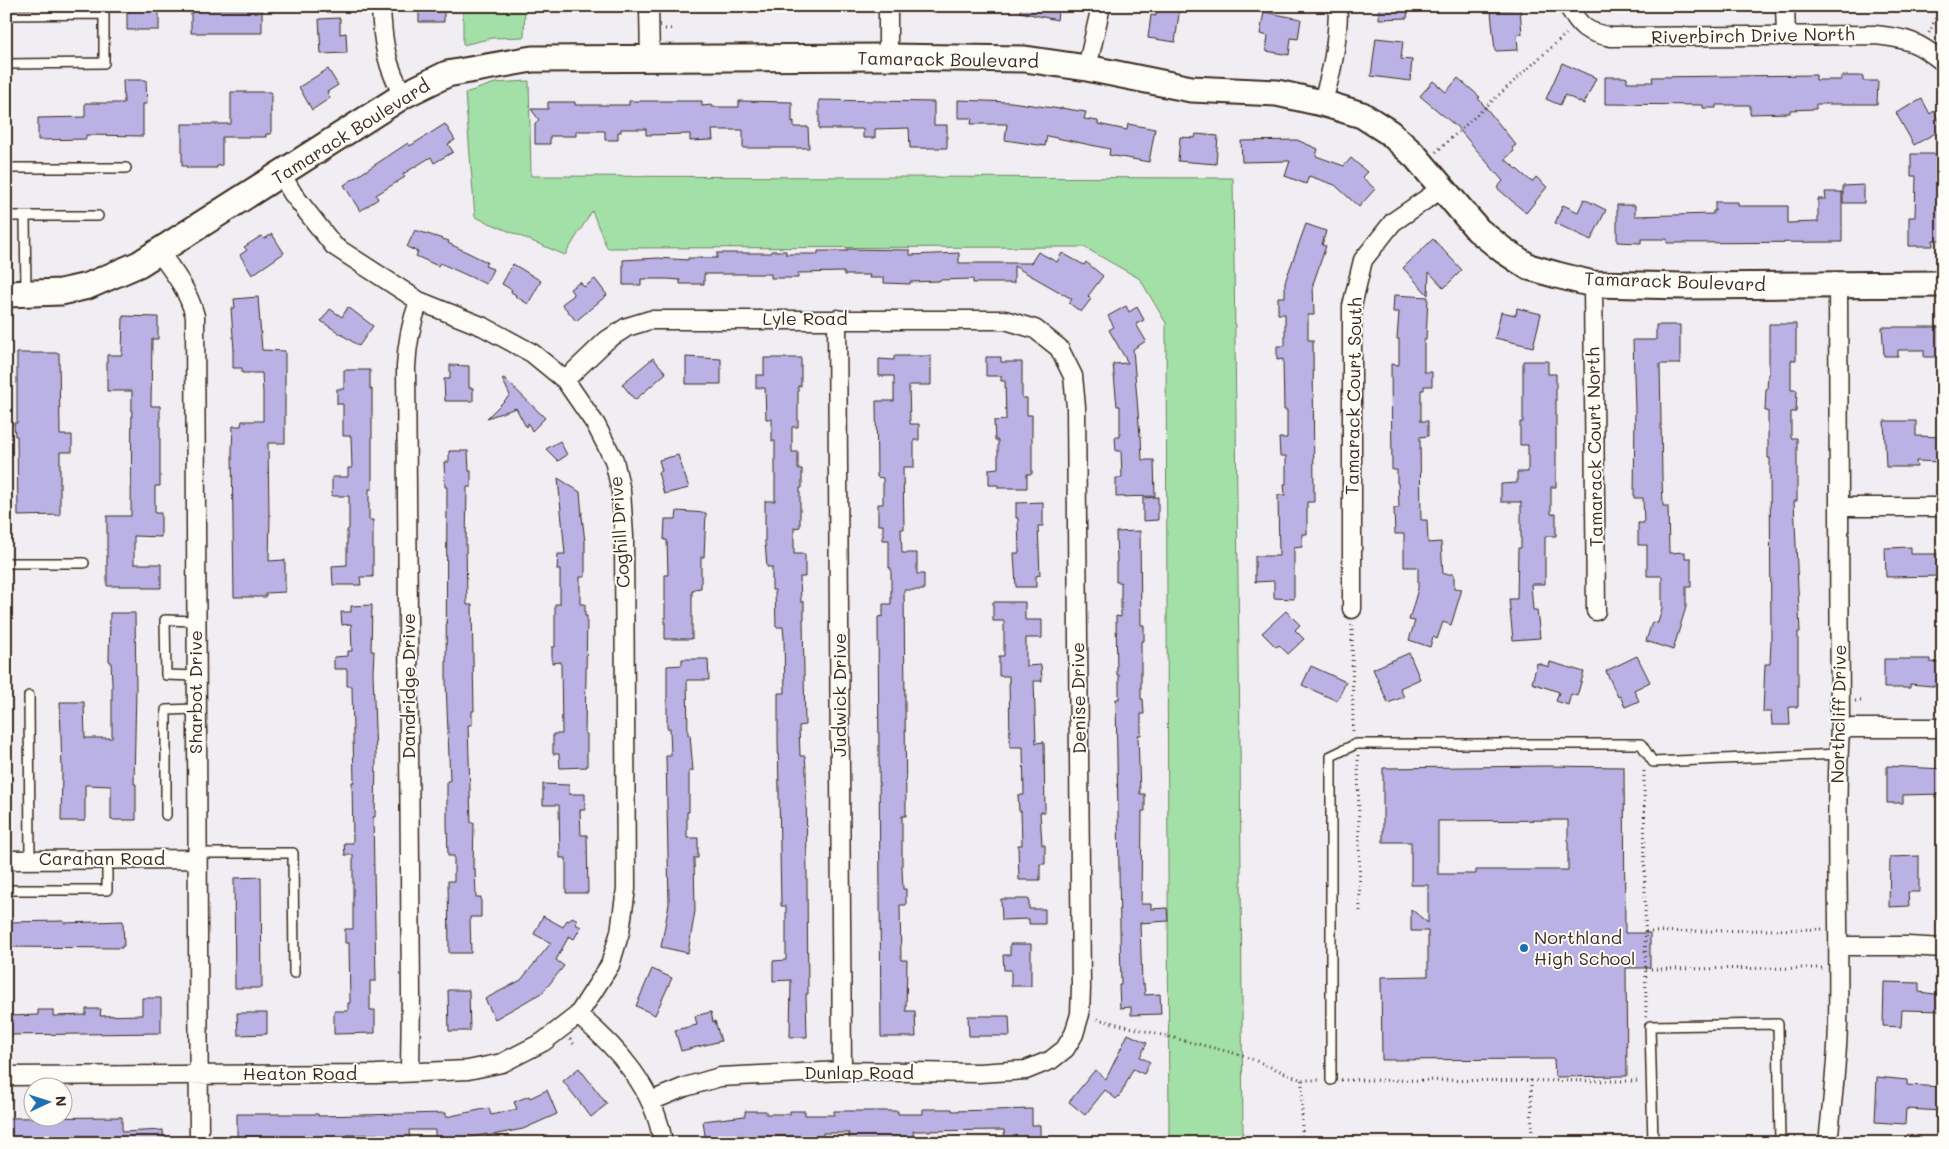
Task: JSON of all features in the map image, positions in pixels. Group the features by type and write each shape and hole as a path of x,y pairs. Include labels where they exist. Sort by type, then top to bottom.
{"street":[{"path":"381,6 383,42 394,82 404,95"},
{"path":"650,6 650,60"},
{"path":"888,6 888,57"},
{"path":"1087,68 1101,6"},
{"path":"1322,103 1335,59 1338,6"},
{"name":"Riverbirch Drive North","path":"1568,6 1578,22 1593,34 1611,37 1874,35 1900,37 1923,46 1943,62"},
{"path":"1785,6 1786,36"},
{"name":"Tamarack Boulevard","path":"16,294 61,292 88,286 138,264 404,95 447,74 532,59 650,60 888,57 1025,59 1087,68 1191,89 1277,93 1322,103 1362,115 1390,132 1416,158 1478,230 1503,250 1529,267 1593,284 1684,286 1943,284"},
{"name":"Coghill Drive","path":"281,174 293,194 334,246 419,302 484,327 532,352 565,380 596,425 614,460 621,491 624,536 626,889 620,932 610,965 578,1015"},
{"name":"Tamarack Court South","path":"1352,610 1352,306 1363,260 1393,222 1441,189"},
{"name":"Sharbot Drive","path":"159,252 185,289 190,298 195,316 200,1143"},
{"name":"Tamarack Court North","path":"1593,284 1596,611"},
{"name":"Northcliff Drive","path":"1828,1143 1838,1027 1839,946 1838,285"},
{"name":"Dandridge Drive","path":"410,1072 406,367 407,345 411,325 419,302"},
{"name":"Lyle Road","path":"565,380 607,340 627,327 650,320 1006,320 1035,329 1059,348"},
{"name":"Judwick Drive","path":"837,320 842,1071"},
{"name":"Denise Drive","path":"1059,348 1073,376 1076,408 1081,948 1080,1014 1074,1034 1065,1048"},
{"path":"1839,507 1943,507"},
{"path":"1840,728 1943,728"},
{"name":"Carahan Road","path":"6,860 197,856"},
{"path":"1839,946 1943,948"},
{"path":"578,1015 623,1057 651,1101 663,1143"},
{"name":"Heaton Road","path":"6,1076 468,1070 502,1063 543,1042 578,1015"},
{"name":"Dunlap Road","path":"651,1101 685,1087 720,1077 842,1071 978,1074 1026,1070 1051,1060 1065,1048"}],"lane":[{"path":"6,15 104,14 104,63 6,64"},
{"path":"6,168 126,168"},
{"path":"6,216 98,216"},
{"path":"16,294 25,216"},
{"path":"6,563 84,563"},
{"path":"196,621 165,620 166,675 196,676"},
{"path":"29,696 30,859"},
{"path":"166,815 166,710 196,709"},
{"path":"1332,1080 1331,756 1356,744 1642,744 1653,762 1839,754"},
{"path":"197,856 293,853 294,973"},
{"path":"6,890 107,890 107,859"},
{"path":"1652,1143 1650,1026 1778,1024 1780,1143"}],"path":[{"path":"1923,46 1940,6"},
{"path":"664,29 672,29"},
{"path":"1438,151 1566,34"},
{"path":"1352,610 1354,738 1358,755 1360,912"},
{"path":"1644,762 1646,1023"},
{"path":"1646,932 1838,928"},
{"path":"1646,969 1838,967"},
{"path":"1097,1019 1242,1056 1302,1080 1651,1080"},
{"path":"1302,1080 1302,1143"},
{"path":"1531,1080 1532,1143"}],"green space":[{"path":"463,6 525,6 524,37 492,38 463,45"},
{"path":"529,81 531,176 1233,178 1243,1143 1169,1143 1166,323 1140,279 1084,247 607,248 592,211 565,255 475,217 465,93 495,83"}],"building":[{"path":"127,6 159,6 159,30 127,30"},
{"path":"419,6 444,6 444,22 419,22"},
{"path":"1021,6 1059,6 1057,20 1020,12"},
{"path":"1157,6 1180,7 1175,42 1148,38 1151,15 1156,16"},
{"path":"1379,6 1409,6 1407,18 1379,19"},
{"path":"191,9 262,10 262,33 191,33"},
{"path":"1520,9 1522,34 1517,34 1518,50 1495,51 1491,12"},
{"path":"1264,12 1301,19 1298,39 1291,38 1289,55 1266,51 1268,36 1260,34"},
{"path":"340,18 340,34 346,33 347,53 321,54 319,19"},
{"path":"1376,38 1403,41 1401,59 1412,60 1410,81 1371,76"},
{"path":"1562,63 1596,78 1584,104 1565,95 1560,105 1546,99"},
{"path":"328,69 338,85 327,92 330,98 312,110 299,87"},
{"path":"1816,75 1816,80 1841,80 1841,76 1863,76 1863,81 1878,81 1877,104 1816,104 1816,109 1790,110 1790,113 1750,114 1750,105 1716,105 1716,108 1703,108 1703,105 1605,104 1605,77 1624,77 1627,78 1627,82 1653,82 1652,77"},
{"path":"1458,78 1480,97 1478,98 1516,145 1512,148 1514,151 1505,159 1532,182 1536,177 1547,187 1526,213 1497,188 1503,181 1457,127 1420,96 1433,81 1446,92"},
{"path":"123,80 146,80 147,104 143,104 143,136 86,135 86,139 38,140 38,118 85,117 85,103 124,103"},
{"path":"231,92 271,92 271,134 266,134 266,137 222,137 222,165 217,166 217,168 187,168 187,166 182,166 182,124 231,124"},
{"path":"1922,99 1930,114 1934,111 1943,129 1914,145 1896,113"},
{"path":"819,100 934,102 934,125 947,125 947,148 910,148 909,128 875,129 875,138 863,138 863,129 819,129"},
{"path":"958,100 1011,102 1061,108 1086,112 1084,119 1098,121 1098,124 1127,130 1128,124 1155,129 1149,162 1109,155 1110,149 1047,136 1045,146 1005,140 1007,124 971,124 972,118 958,118"},
{"path":"629,101 702,101 702,106 712,105 712,107 739,107 739,101 792,102 792,122 794,121 794,127 808,127 809,148 743,148 743,130 712,130 713,140 690,141 690,134 646,135 646,129 621,129 621,132 618,132 618,140 605,140 605,131 576,131 576,136 550,136 550,144 535,144 535,123 539,120 531,109 548,109 548,102 575,102 575,105 629,105"},
{"path":"445,124 455,140 448,144 453,152 434,163 431,157 403,174 405,177 376,195 378,199 360,211 344,185 408,143 410,146"},
{"path":"1196,134 1218,136 1216,164 1178,161 1180,137 1195,138"},
{"path":"1297,140 1318,149 1316,156 1344,166 1351,158 1367,172 1362,177 1375,189 1359,207 1335,185 1309,176 1306,184 1285,176 1290,161 1242,162 1241,141"},
{"path":"1911,154 1943,154 1940,217 1943,217 1943,240 1933,240 1933,246 1909,246 1909,217 1915,217 1916,176 1911,176"},
{"path":"1864,185 1864,203 1843,203 1843,186"},
{"path":"1825,192 1842,192 1842,242 1667,243 1667,239 1641,239 1641,243 1617,242 1617,205 1635,205 1635,216 1713,214 1715,202 1738,202 1738,206 1788,206 1788,223 1818,222 1818,199 1826,199"},
{"path":"1584,199 1606,210 1591,240 1555,223 1563,205 1578,212"},
{"path":"1306,224 1326,231 1322,245 1326,246 1313,284 1314,315 1308,315 1308,340 1313,340 1314,502 1307,502 1307,534 1302,534 1302,547 1294,548 1294,599 1274,598 1274,581 1255,582 1255,556 1279,556 1278,495 1285,495 1286,456 1280,456 1279,438 1287,438 1287,410 1284,410 1283,359 1277,360 1277,346 1285,346 1285,314 1278,314 1278,297 1285,297 1285,282"},
{"path":"415,230 449,241 448,243 487,262 485,266 493,269 486,284 440,263 438,266 416,256 418,252 407,247"},
{"path":"272,234 284,253 252,275 240,255 247,250 244,247 261,236 264,239"},
{"path":"1433,239 1462,270 1444,288 1429,272 1428,295 1403,268"},
{"path":"847,249 910,250 910,255 959,253 959,263 1031,263 1038,252 1057,262 1062,253 1084,265 1086,262 1103,276 1088,296 1091,299 1081,312 1069,303 1072,299 1014,266 1014,283 973,283 973,279 910,282 910,284 884,283 884,278 869,278 870,275 844,275 844,272 798,273 798,278 771,278 771,274 704,274 704,284 680,284 680,280 668,279 641,279 641,285 623,285 623,260 658,258 688,260 688,258 717,258 717,253 771,253 771,251 786,251 786,254 818,254 818,251 847,251"},
{"path":"513,264 541,281 528,304 515,296 511,292 512,290 502,284"},
{"path":"595,279 607,295 576,321 562,304 574,295 570,289 580,282 584,287"},
{"path":"1394,295 1428,297 1426,340 1424,340 1424,372 1432,372 1432,386 1424,386 1424,390 1421,390 1421,421 1428,421 1428,436 1420,437 1421,520 1427,520 1428,543 1441,542 1443,574 1454,574 1454,588 1462,589 1451,625 1443,622 1437,639 1433,637 1430,647 1409,640 1415,621 1409,620 1418,589 1418,567 1404,567 1404,534 1395,534 1394,508 1399,508 1397,470 1392,470 1391,364 1399,365 1399,339 1397,339 1399,312 1393,312"},
{"path":"258,297 262,350 285,351 285,443 268,443 269,561 285,560 285,592 266,593 266,597 234,597 233,426 241,426 242,421 263,421 263,393 262,373 242,373 242,368 233,368 234,350 231,308 235,308 234,299"},
{"path":"1126,306 1129,312 1137,307 1144,320 1136,324 1146,341 1133,349 1142,460 1154,460 1155,496 1116,497 1116,478 1122,478 1121,451 1116,451 1115,437 1120,437 1120,406 1117,406 1113,364 1128,363 1109,330 1114,327 1108,316"},
{"path":"348,307 373,326 359,346 321,321 330,309 342,317"},
{"path":"1517,308 1541,314 1533,347 1495,338 1501,312 1516,315"},
{"path":"123,316 158,317 158,339 152,339 151,406 160,406 160,486 155,486 155,513 161,513 161,537 134,536 134,564 161,564 161,588 107,586 107,516 131,516 132,391 107,391 107,355 122,355"},
{"path":"1769,324 1796,324 1796,360 1791,360 1791,390 1797,390 1796,412 1791,412 1791,438 1797,438 1797,501 1794,501 1800,632 1798,632 1798,707 1789,707 1790,725 1772,725 1771,712 1763,712 1765,664 1770,664 1771,641 1770,458 1768,458 1768,411 1765,411 1769,374"},
{"path":"1656,325 1680,325 1680,364 1660,364 1663,506 1668,506 1669,553 1685,552 1685,558 1691,558 1691,587 1686,587 1686,607 1673,650 1646,641 1652,622 1658,623 1662,608 1662,576 1647,576 1647,545 1638,545 1638,523 1644,523 1643,498 1634,498 1635,409 1633,340 1656,340"},
{"path":"1882,327 1943,327 1943,357 1924,357 1924,350 1898,350 1898,356 1884,356"},
{"path":"17,353 59,353 60,435 72,435 72,452 60,452 60,515 18,516 17,436 15,436 14,423 17,423"},
{"path":"894,356 931,356 931,385 909,385 910,424 919,424 919,440 914,440 914,467 903,467 904,529 901,529 902,553 917,553 917,574 924,574 924,590 904,590 906,816 902,816 902,869 903,889 906,889 906,905 900,905 901,960 907,960 906,1011 915,1011 916,1037 881,1037 878,617 883,616 883,604 891,604 891,568 889,568 889,540 883,540 883,525 878,525 878,504 883,504 883,478 877,477 876,401 894,401 894,376 879,376 879,359 894,360"},
{"path":"686,357 721,359 721,384 686,384"},
{"path":"986,357 1001,357 1001,362 1022,362 1022,398 1027,398 1027,415 1032,415 1032,474 1027,474 1027,488 998,488 998,485 989,485 989,469 998,468 998,440 995,440 994,421 1006,420 1005,381 1001,381 1001,376 986,376"},
{"path":"653,358 666,373 635,400 622,384"},
{"path":"764,358 801,358 801,386 798,386 798,427 792,427 792,452 798,452 798,469 802,469 800,527 794,528 794,554 805,554 805,577 800,577 801,602 804,602 805,725 799,726 800,756 805,756 806,769 807,1037 790,1037 791,980 773,981 773,961 786,960 786,906 781,906 778,737 778,693 785,693 783,627 776,627 775,590 772,590 772,567 767,567 765,543 765,501 775,501 775,441 772,441 772,419 766,419 765,388 756,388 756,375 764,375"},
{"path":"1523,361 1548,361 1548,374 1556,374 1556,487 1551,487 1551,514 1556,514 1556,536 1545,536 1545,584 1531,584 1533,610 1537,610 1540,638 1513,640 1509,599 1517,599 1518,548 1521,548 1521,502 1501,502 1501,484 1517,483 1517,472 1528,472 1528,445 1520,445 1520,422 1523,422"},
{"path":"450,365 469,366 469,388 473,388 473,401 445,401 444,379 450,379"},
{"path":"344,370 370,370 370,389 372,389 372,489 369,489 369,520 373,520 373,577 360,577 361,585 333,585 332,566 347,565 347,530 349,529 349,496 332,496 332,477 348,477 348,468 352,468 351,436 343,436 343,404 337,404 337,389 344,389"},
{"path":"504,378 545,418 532,431 528,423 526,427 516,408 487,418 510,395 502,379"},
{"path":"1884,421 1916,421 1916,436 1943,437 1943,462 1916,461 1917,467 1886,467"},
{"path":"560,441 567,455 558,461 546,449"},
{"path":"449,451 468,451 469,471 471,471 471,487 467,487 466,542 467,605 472,605 474,711 472,711 472,725 468,725 471,823 474,823 473,869 475,868 476,897 481,897 481,917 470,917 471,953 449,953 448,881 454,881 454,856 448,856 447,823 447,781 450,781 446,683 447,487 445,487 444,462 449,462"},
{"path":"678,455 689,488 664,494 658,472 662,471 659,460"},
{"path":"558,478 580,492 582,515 580,515 582,516 585,542 585,577 580,577 580,604 585,604 585,616 587,616 585,734 587,734 587,767 560,768 559,754 553,754 553,734 562,734 561,662 552,663 552,647 555,647 555,604 560,604 560,570 557,570 558,554 565,554"},
{"path":"1158,497 1158,520 1143,521 1143,498"},
{"path":"1043,502 1043,526 1038,526 1040,575 1036,576 1036,587 1016,587 1014,553 1019,553 1016,503"},
{"path":"677,511 706,513 704,557 701,557 701,588 692,591 692,639 665,639 665,575 668,575 667,540 664,540 665,519 676,519"},
{"path":"1140,531 1141,625 1144,625 1144,641 1141,641 1141,699 1143,699 1144,714 1141,714 1141,735 1138,735 1140,794 1145,794 1145,811 1142,811 1141,904 1151,904 1151,909 1167,908 1168,921 1140,923 1142,984 1144,984 1145,995 1160,994 1161,1014 1131,1015 1131,1007 1120,1008 1119,985 1121,985 1116,699 1119,699 1119,675 1117,675 1116,616 1121,617 1121,582 1116,582 1116,532"},
{"path":"1911,547 1911,554 1943,554 1943,576 1886,577 1885,548"},
{"path":"993,602 1025,602 1025,620 1042,620 1042,638 1026,638 1026,666 1041,665 1042,681 1034,681 1036,743 1044,742 1045,812 1040,812 1042,845 1045,845 1045,864 1040,864 1040,880 1019,880 1018,845 1022,845 1021,811 1019,811 1018,795 1024,795 1023,747 1010,747 1009,676 999,676 999,656 1004,656 1004,621 993,621"},
{"path":"372,605 371,651 374,651 376,757 375,817 373,817 376,981 370,981 370,1010 375,1010 375,1033 334,1034 334,1011 348,1011 348,1003 350,1003 349,943 345,943 345,929 353,929 353,855 345,855 344,843 353,843 352,782 354,782 352,686 347,686 347,669 334,669 334,657 348,656 348,651 352,651 351,624 342,625 341,612 351,612 351,606"},
{"path":"1286,611 1300,625 1295,630 1304,639 1288,654 1279,645 1276,647 1262,633"},
{"path":"110,613 135,613 134,784 136,784 136,820 111,820 111,786 85,785 85,821 61,821 60,702 84,702 85,738 112,738 112,684 111,662 109,661"},
{"path":"1409,653 1420,679 1400,688 1404,697 1388,703 1373,669"},
{"path":"1637,656 1650,682 1634,690 1639,701 1625,707 1620,696 1618,697 1606,671"},
{"path":"682,659 708,659 709,680 687,680 688,735 690,735 693,771 689,771 687,838 698,838 698,858 694,858 695,911 688,953 661,947 669,904 666,756 671,756 670,728 667,728 667,666 682,665"},
{"path":"1884,659 1930,659 1930,662 1943,663 1943,687 1910,684 1910,688 1884,688"},
{"path":"1550,662 1584,672 1577,696 1571,694 1568,705 1556,701 1559,692 1532,683 1537,663 1549,667"},
{"path":"1311,666 1346,682 1337,701 1302,685"},
{"path":"1887,766 1943,769 1943,794 1903,795 1903,803 1887,803"},
{"path":"1624,767 1625,933 1650,933 1650,968 1626,968 1627,1076 1555,1077 1554,1059 1382,1060 1381,977 1428,976 1428,931 1411,931 1411,909 1428,923 1428,885 1411,885 1411,842 1383,842 1383,768","holes":["1568,820 1568,870 1476,870 1476,874 1438,874 1438,821"]},
{"path":"543,784 569,785 569,794 585,794 585,810 580,810 581,835 587,835 588,893 566,893 566,858 560,858 559,805 543,805"},
{"path":"1919,856 1919,892 1908,892 1909,906 1889,907 1890,857"},
{"path":"261,877 262,988 235,988 234,878"},
{"path":"1001,899 1029,899 1029,909 1045,909 1045,924 1029,924 1029,919 1002,920"},
{"path":"543,916 563,927 567,920 569,921 572,917 578,920 575,924 581,927 574,939 569,936 556,960 564,966 543,992 495,1019 485,999 521,980 551,943 534,934"},
{"path":"64,921 64,923 123,921 124,946 122,948 6,947 6,922"},
{"path":"1010,944 1031,944 1031,986 1011,986 1011,970 1004,970 1003,955 1010,955"},
{"path":"652,969 672,978 655,1015 636,1006"},
{"path":"1884,982 1919,983 1919,992 1943,995 1943,1011 1902,1010 1901,1027 1883,1026"},
{"path":"448,990 469,990 470,1031 449,1031"},
{"path":"142,998 161,998 161,1033 6,1035 6,1016 38,1015 38,1010 53,1010 53,1016 86,1015 86,1009 101,1009 100,1016 142,1015"},
{"path":"711,1012 721,1041 681,1051 675,1030 697,1025 695,1016"},
{"path":"237,1013 267,1013 267,1034 238,1035"},
{"path":"968,1016 1009,1016 1010,1036 969,1036"},
{"path":"1128,1034 1147,1043 1140,1057 1150,1062 1144,1074 1133,1069 1121,1094 1116,1099 1105,1090 1085,1115 1069,1102 1095,1070 1106,1079"},
{"path":"579,1068 607,1104 591,1117 563,1081"},
{"path":"1877,1077 1907,1080 1907,1085 1943,1087 1943,1111 1906,1109 1905,1124 1875,1122"},
{"path":"547,1090 557,1114 523,1129 487,1136 487,1134 455,1141 455,1143 435,1143 435,1130 409,1130 410,1141 377,1141 377,1134 347,1135 348,1143 281,1143 281,1136 237,1137 237,1114 318,1114 318,1116 446,1113 446,1117 489,1108 491,1115 517,1109 514,1102 529,1096 530,1098"},
{"path":"923,1109 952,1109 952,1111 1032,1109 1032,1125 1040,1125 1040,1143 1023,1143 1023,1139 1005,1139 1004,1130 913,1131 914,1143 883,1143 883,1140 849,1140 849,1133 823,1133 823,1137 725,1135 726,1143 706,1143 703,1121 745,1116 745,1111 766,1111 766,1114 790,1114 790,1111 805,1111 805,1115 834,1115 834,1111 898,1111 898,1114 923,1114"},
{"path":"72,1117 122,1117 122,1132 163,1130 164,1143 116,1143 116,1141 106,1141 106,1136 74,1136 75,1142 59,1142 59,1136 27,1137 27,1143 11,1143 11,1138 6,1138 6,1118 22,1118 22,1126 72,1126"}],"place":[{"name":"Northland High School","path":"1524,948"}]}
